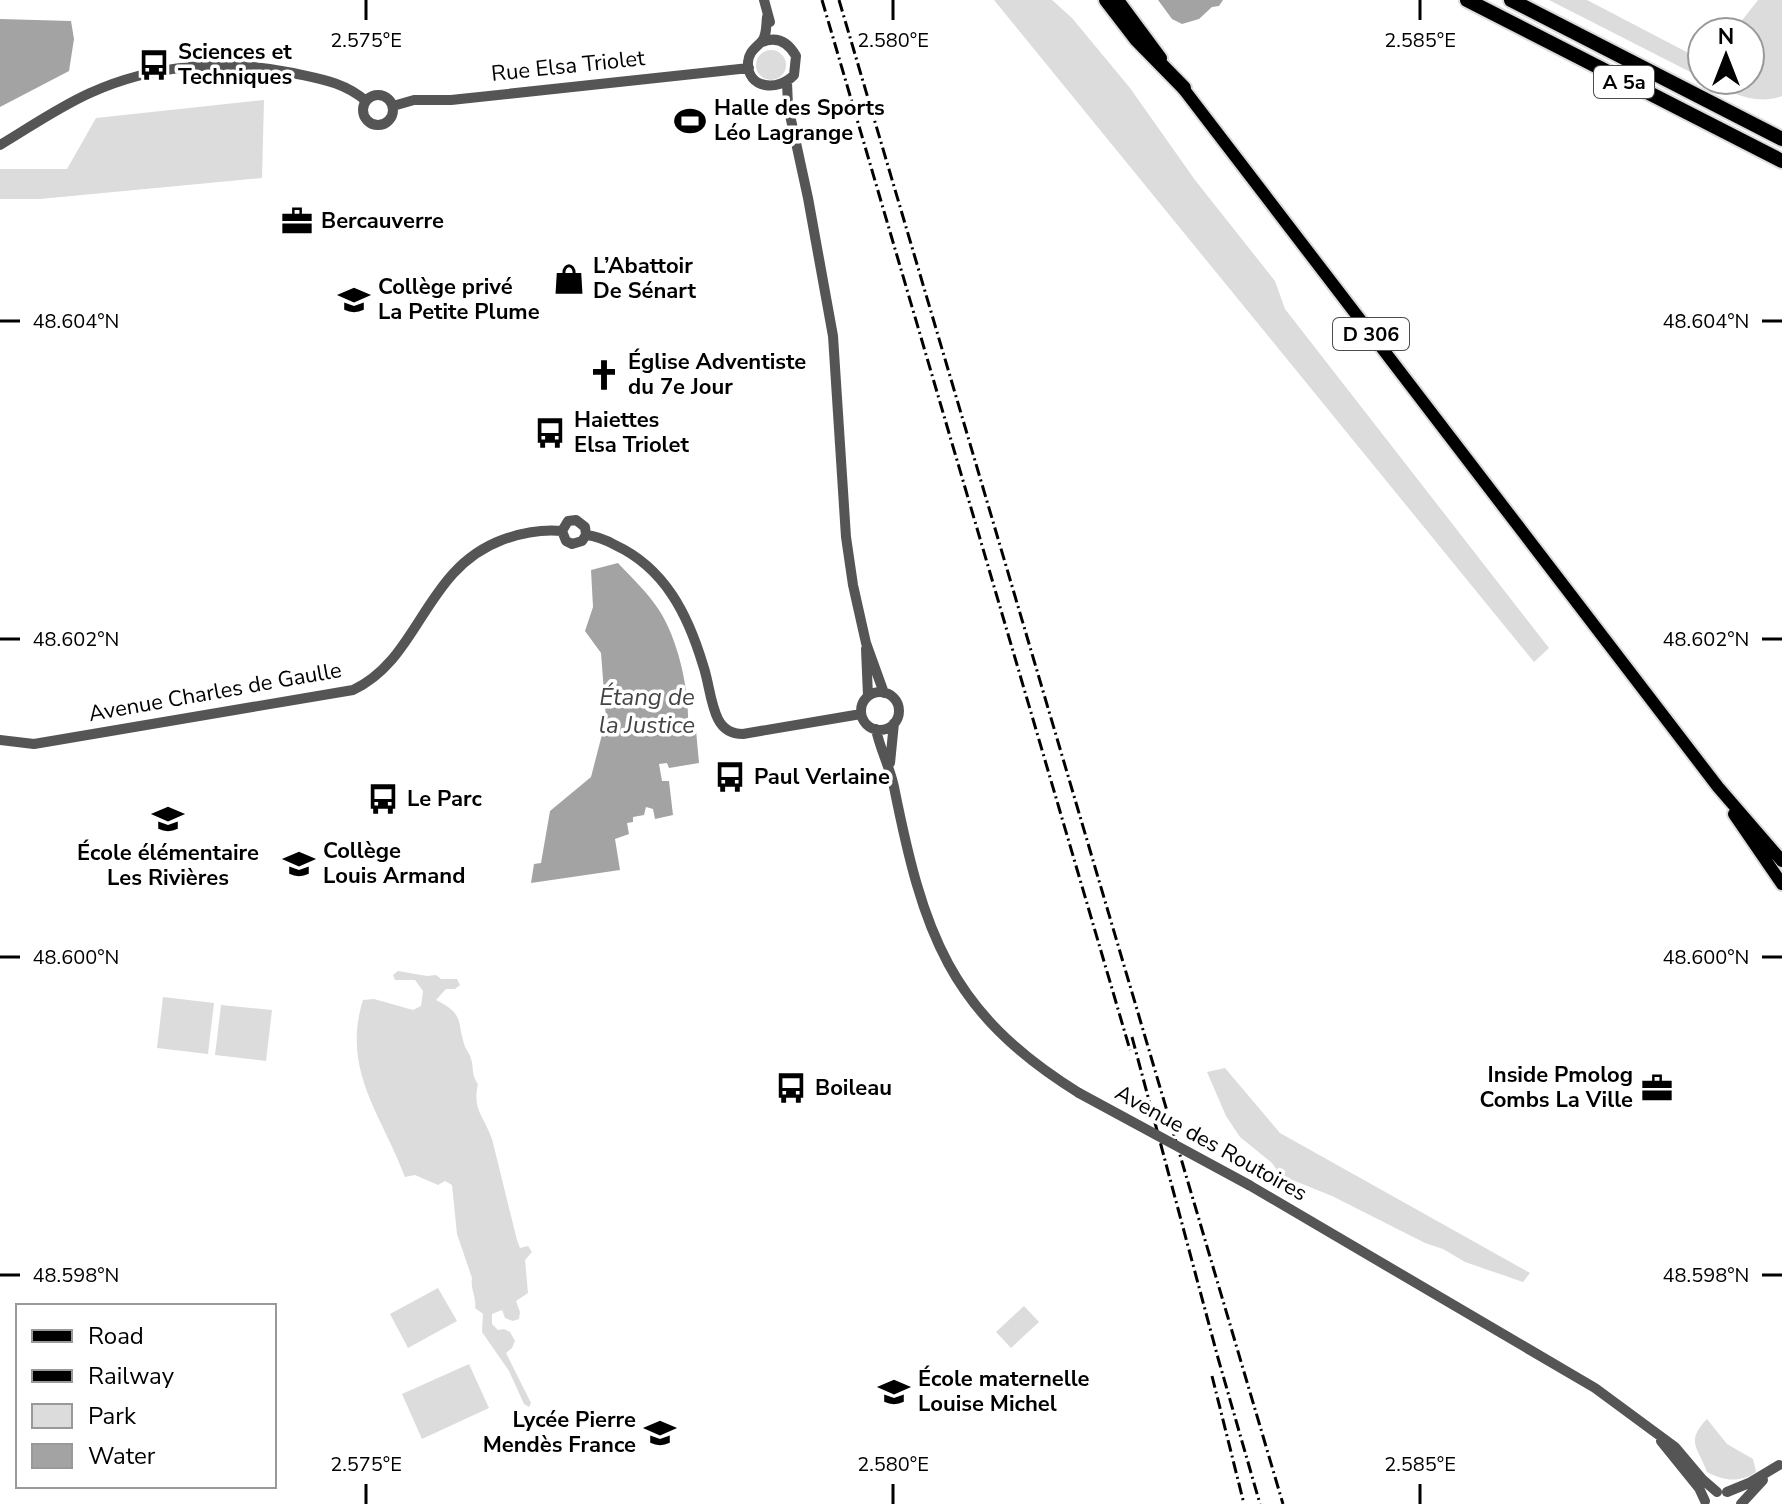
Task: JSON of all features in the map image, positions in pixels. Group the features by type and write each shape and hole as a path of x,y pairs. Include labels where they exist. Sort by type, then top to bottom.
{"highway":[{"path":"1106,0 1136,39 1184,88"},
{"name":"A 5a","path":"1467,0 1782,161"},
{"name":"A 5a","path":"1511,0 1782,139"}],"main road":[{"name":"D 306","path":"1118,0 1718,787 1782,861"},
{"name":"D 306","path":"1718,787 1782,884"}],"street":[{"name":"Avenue des Routoires","path":"764,0 774,39 783,42 796,56 794,75 787,82 788,106 827,299 838,395 846,537 853,585 866,643 884,693 897,704 890,765"},
{"name":"Avenue des Routoires","path":"767,17 762,42 751,53 749,68 758,82 774,87 788,106"},
{"path":"762,42 774,39"},
{"path":"0,145 102,88 143,74 186,67 231,65 275,69 339,83 351,88 366,101"},
{"name":"Rue Elsa Triolet","path":"393,106 414,100 451,100 749,68"},
{"path":"774,87 787,82"},
{"path":"379,94 388,98 393,106 390,120 376,125 364,116 366,101 379,94"},
{"path":"576,520 585,527 586,535 579,543 572,544 563,538 562,531 565,524 576,520"},
{"name":"Avenue Charles de Gaulle","path":"0,740 34,744 353,690 383,671 437,591 467,560 494,543 512,537 531,532 562,531"},
{"path":"586,535 631,553 667,587 694,637 716,715 729,731 743,734 861,714"},
{"name":"Avenue des Routoires","path":"866,643 868,696 862,704 861,714 866,724 876,729 890,765 917,890 929,926 968,997 1006,1039 1033,1062 1079,1093 1249,1185 1595,1388 1675,1447 1702,1479 1740,1504"},
{"path":"868,696 884,693"},
{"path":"876,729 887,728 895,722"},
{"name":"Avenue des Routoires","path":"1658,1436 1699,1488 1704,1503"},
{"path":"1704,1503 1722,1492 1749,1483 1780,1464"},
{"path":"1740,1504 1780,1464"}],"green space":[{"path":"994,0 1052,0 1072,18 1130,88 1195,180 1275,281 1285,309 1549,648 1534,662"},
{"path":"1549,0 1587,0 1686,52 1686,70"},
{"path":"1758,0 1782,0 1782,96 1762,99 1743,96 1766,96 1766,16 1746,16"},
{"path":"771,50 777,51 785,59 785,71 777,79 771,80 765,79 757,71 756,65 757,59 765,51"},
{"path":"264,100 262,178 40,199 0,199 0,169 67,169 96,118"},
{"path":"398,971 457,979 460,985 455,989 446,989 436,1000 452,1010 458,1019 478,1084 478,1107 492,1139 517,1240 520,1248 528,1246 532,1252 525,1260 528,1293 516,1301 519,1319 513,1321 505,1318 502,1310 492,1314 492,1324 498,1330 510,1332 515,1341 506,1353 531,1403 529,1407 524,1404 509,1371 482,1332 483,1314 475,1308 472,1278 457,1234 452,1185 445,1181 438,1185 415,1175 405,1177 367,1092 357,1048 363,1000 374,999 413,1010 421,1006 423,991 415,980 395,980 393,975"},
{"path":"163,997 214,1003 208,1054 157,1048"},
{"path":"221,1005 272,1010 266,1061 215,1055"},
{"path":"1225,1068 1280,1133 1530,1273 1523,1282 1465,1262 1332,1196 1280,1175 1272,1163 1240,1137 1226,1116 1207,1072"},
{"path":"438,1288 457,1321 408,1348 390,1314"},
{"path":"1024,1306 1039,1322 1011,1348 996,1332"},
{"path":"469,1364 489,1408 422,1439 402,1394"},
{"path":"1707,1419 1727,1444 1753,1459 1756,1472 1732,1480 1707,1472 1695,1439"}],"water":[{"path":"1158,0 1223,0 1199,19 1182,24 1172,19"},
{"path":"0,19 71,21 74,39 69,71 0,107"},
{"name":"Étang de la Justice","path":"618,563 655,604 672,637 685,684 688,729 696,730 699,763 669,768 667,763 659,764 662,781 669,781 673,815 655,819 653,809 646,807 644,815 633,817 633,822 627,823 629,834 615,839 620,870 531,883 534,864 541,863 550,811 591,777 606,719 601,653 585,631 593,607 591,570"}],"railway":[{"path":"822,0 1130,1050"},
{"path":"839,0 1283,1504"},
{"path":"1132,1037 1260,1504"},
{"path":"1212,1376 1244,1504"}],"place":[{"name":"Sciences et Techniques","path":"154,65"},
{"name":"Halle des Sports Léo Lagrange","path":"690,121"},
{"name":"Bercauverre","path":"297,221"},
{"name":"L’Abattoir De Sénart","path":"569,279"},
{"name":"Collège privé La Petite Plume","path":"354,300"},
{"name":"Église Adventiste du 7e Jour","path":"604,375"},
{"name":"Haiettes Elsa Triolet","path":"550,433"},
{"name":"Paul Verlaine","path":"730,777"},
{"name":"Le Parc","path":"383,799"},
{"name":"École élémentaire Les Rivières","path":"168,819"},
{"name":"Collège Louis Armand","path":"299,864"},
{"name":"Boileau","path":"791,1088"},
{"name":"Inside Pmolog Combs La Ville","path":"1657,1088"},
{"name":"École maternelle Louise Michel","path":"894,1392"},
{"name":"Lycée Pierre Mendès France","path":"660,1433"}]}
